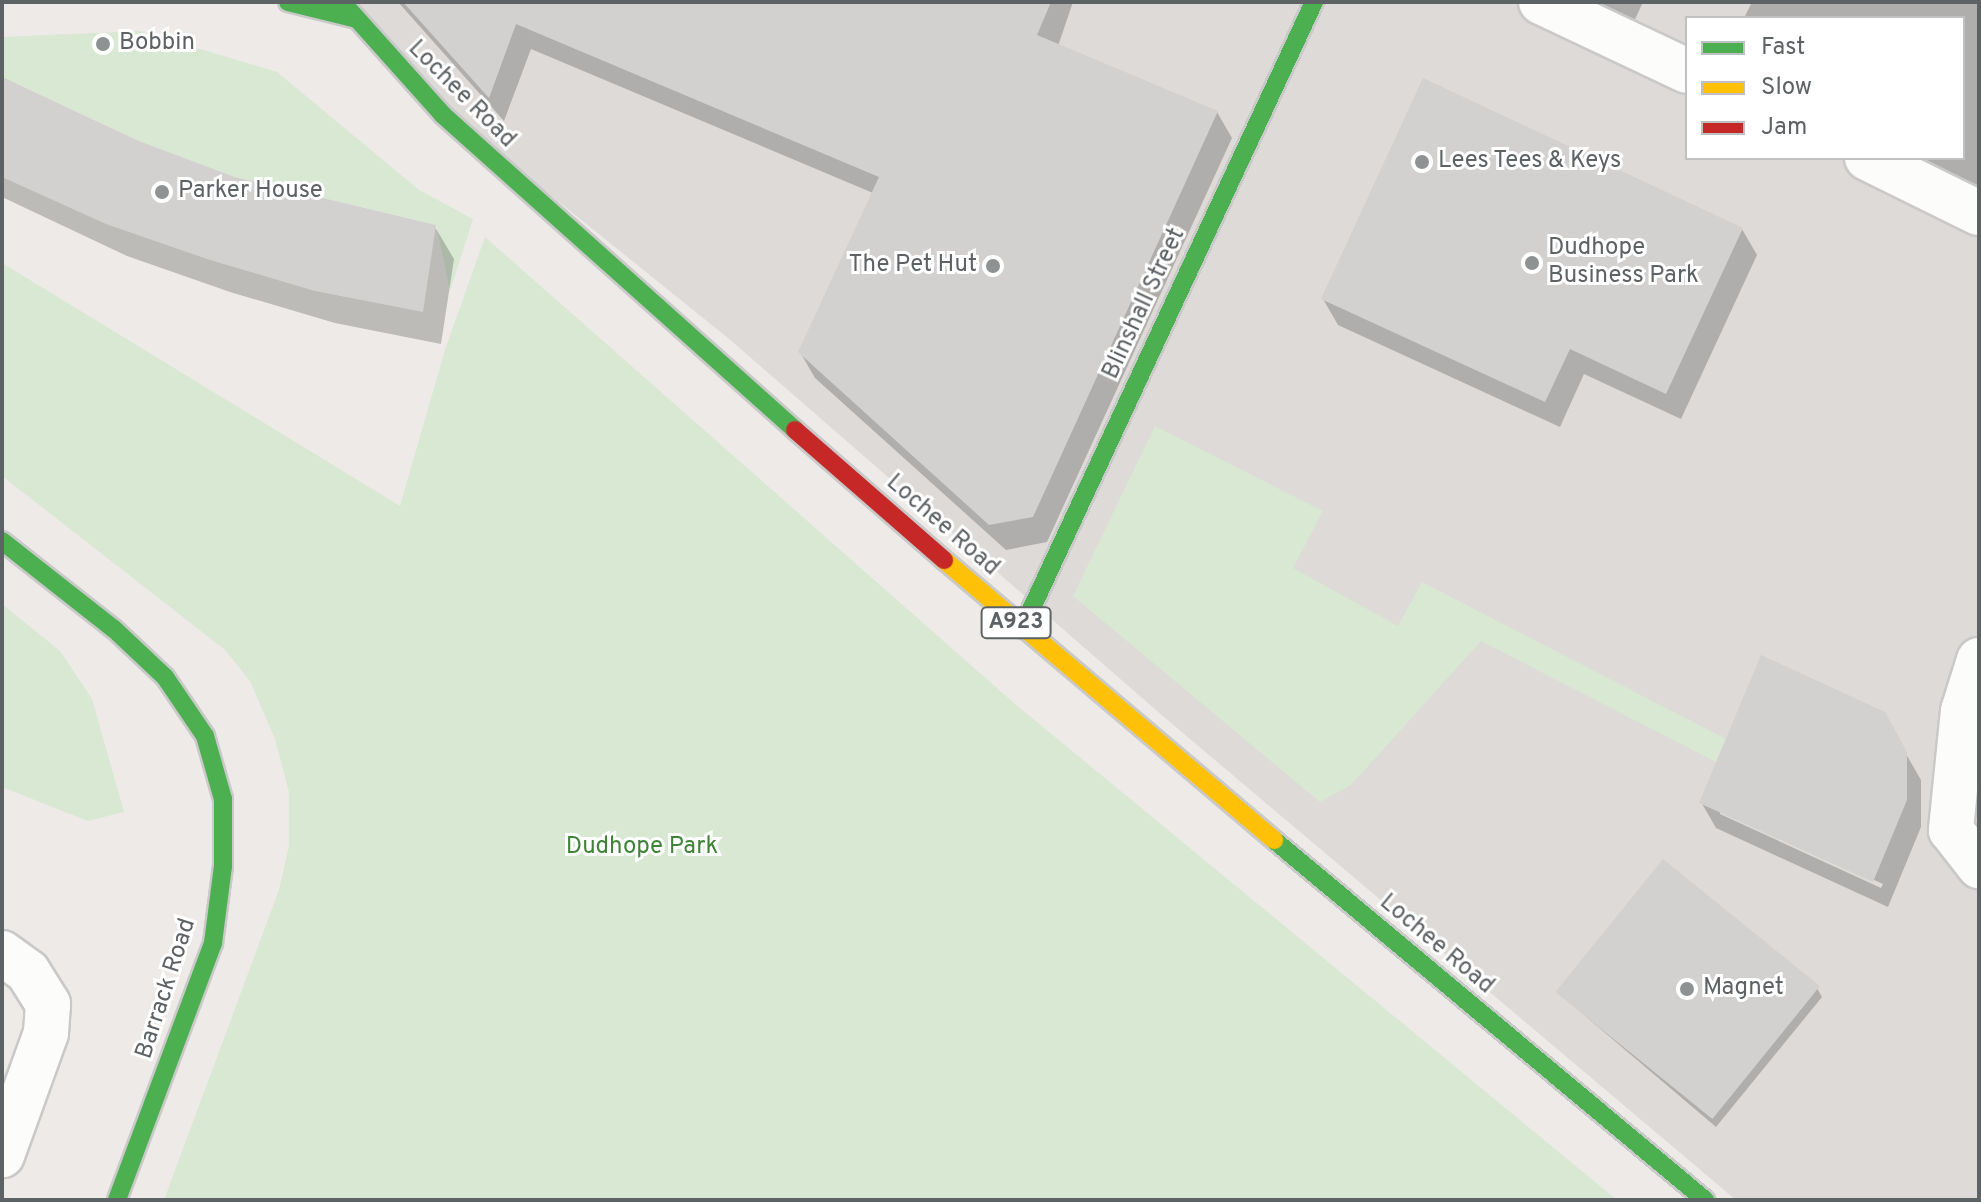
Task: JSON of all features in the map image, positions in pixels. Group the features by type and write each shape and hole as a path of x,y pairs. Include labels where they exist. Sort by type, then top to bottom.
{"main road":[{"path":"288,2 353,18"},
{"name":"Lochee Road","path":"342,2 353,18 502,170 1022,629 1705,1200"},
{"name":"Blinshall Street","path":"1022,629 1314,2"},
{"name":"Barrack Road","path":"2,541 114,629 165,677 205,736 223,799 223,866 213,943 117,1200"}],"street":[{"path":"1541,2 1685,70"},
{"path":"1871,160 1979,213"},
{"path":"1979,660 1963,711 1951,830 1979,866"},
{"path":"2,953 28,972 48,1004 46,1033 2,1155"}],"shaded area":[{"path":"342,2 1979,2 1979,1200 1736,1200 1164,717 728,338 487,144"}],"green space":[{"path":"140,31 277,72 419,190 473,219 450,291 436,225 235,177 139,141 2,77 2,37"},
{"name":"Dudhope Park","path":"485,237 1015,704 1617,1200 164,1200 279,890 289,846 289,792 275,739 250,681 224,649 2,476 2,263 400,506 445,350"},
{"path":"1155,426 1323,511 1293,568 1398,626 1422,582 1726,739 1716,762 1481,641 1351,785 1320,802 1073,596"},
{"path":"2,604 60,651 92,699 124,812 88,821 2,787"}],"building":[{"name":"The Pet Hut","path":"403,2 1051,2 1037,35 1218,111 1033,517 989,525 798,352 879,177 516,24 489,98"},
{"name":"Parker House","path":"2,77 139,141 235,177 436,225 423,312 315,291 210,260 106,224 2,177"},
{"name":"Dudhope Business Park","path":"1423,78 1743,228 1666,394 1570,349 1545,402 1321,299"},
{"path":"1761,655 1885,712 1907,752 1907,800 1873,882 1699,803"},
{"name":"Magnet","path":"1663,859 1820,986 1712,1119 1555,992"}],"traffic: fast":[{"path":"288,2 353,18"},
{"path":"342,2 443,115 795,430"},
{"path":"1022,629 1314,2"},
{"path":"2,541 114,629 165,677 205,736 223,799 223,866 213,943 117,1200"},
{"path":"1274,840 1705,1200"}],"traffic: slow":[{"path":"944,560 1274,840"}],"traffic: jam":[{"path":"795,430 944,560"}],"place":[{"name":"Bobbin","path":"103,44"},
{"name":"Lees Tees & Keys","path":"1422,162"},
{"name":"Parker House","path":"162,192"},
{"name":"Dudhope Business Park","path":"1532,263"},
{"name":"The Pet Hut","path":"993,266"},
{"name":"Magnet","path":"1687,989"}]}
